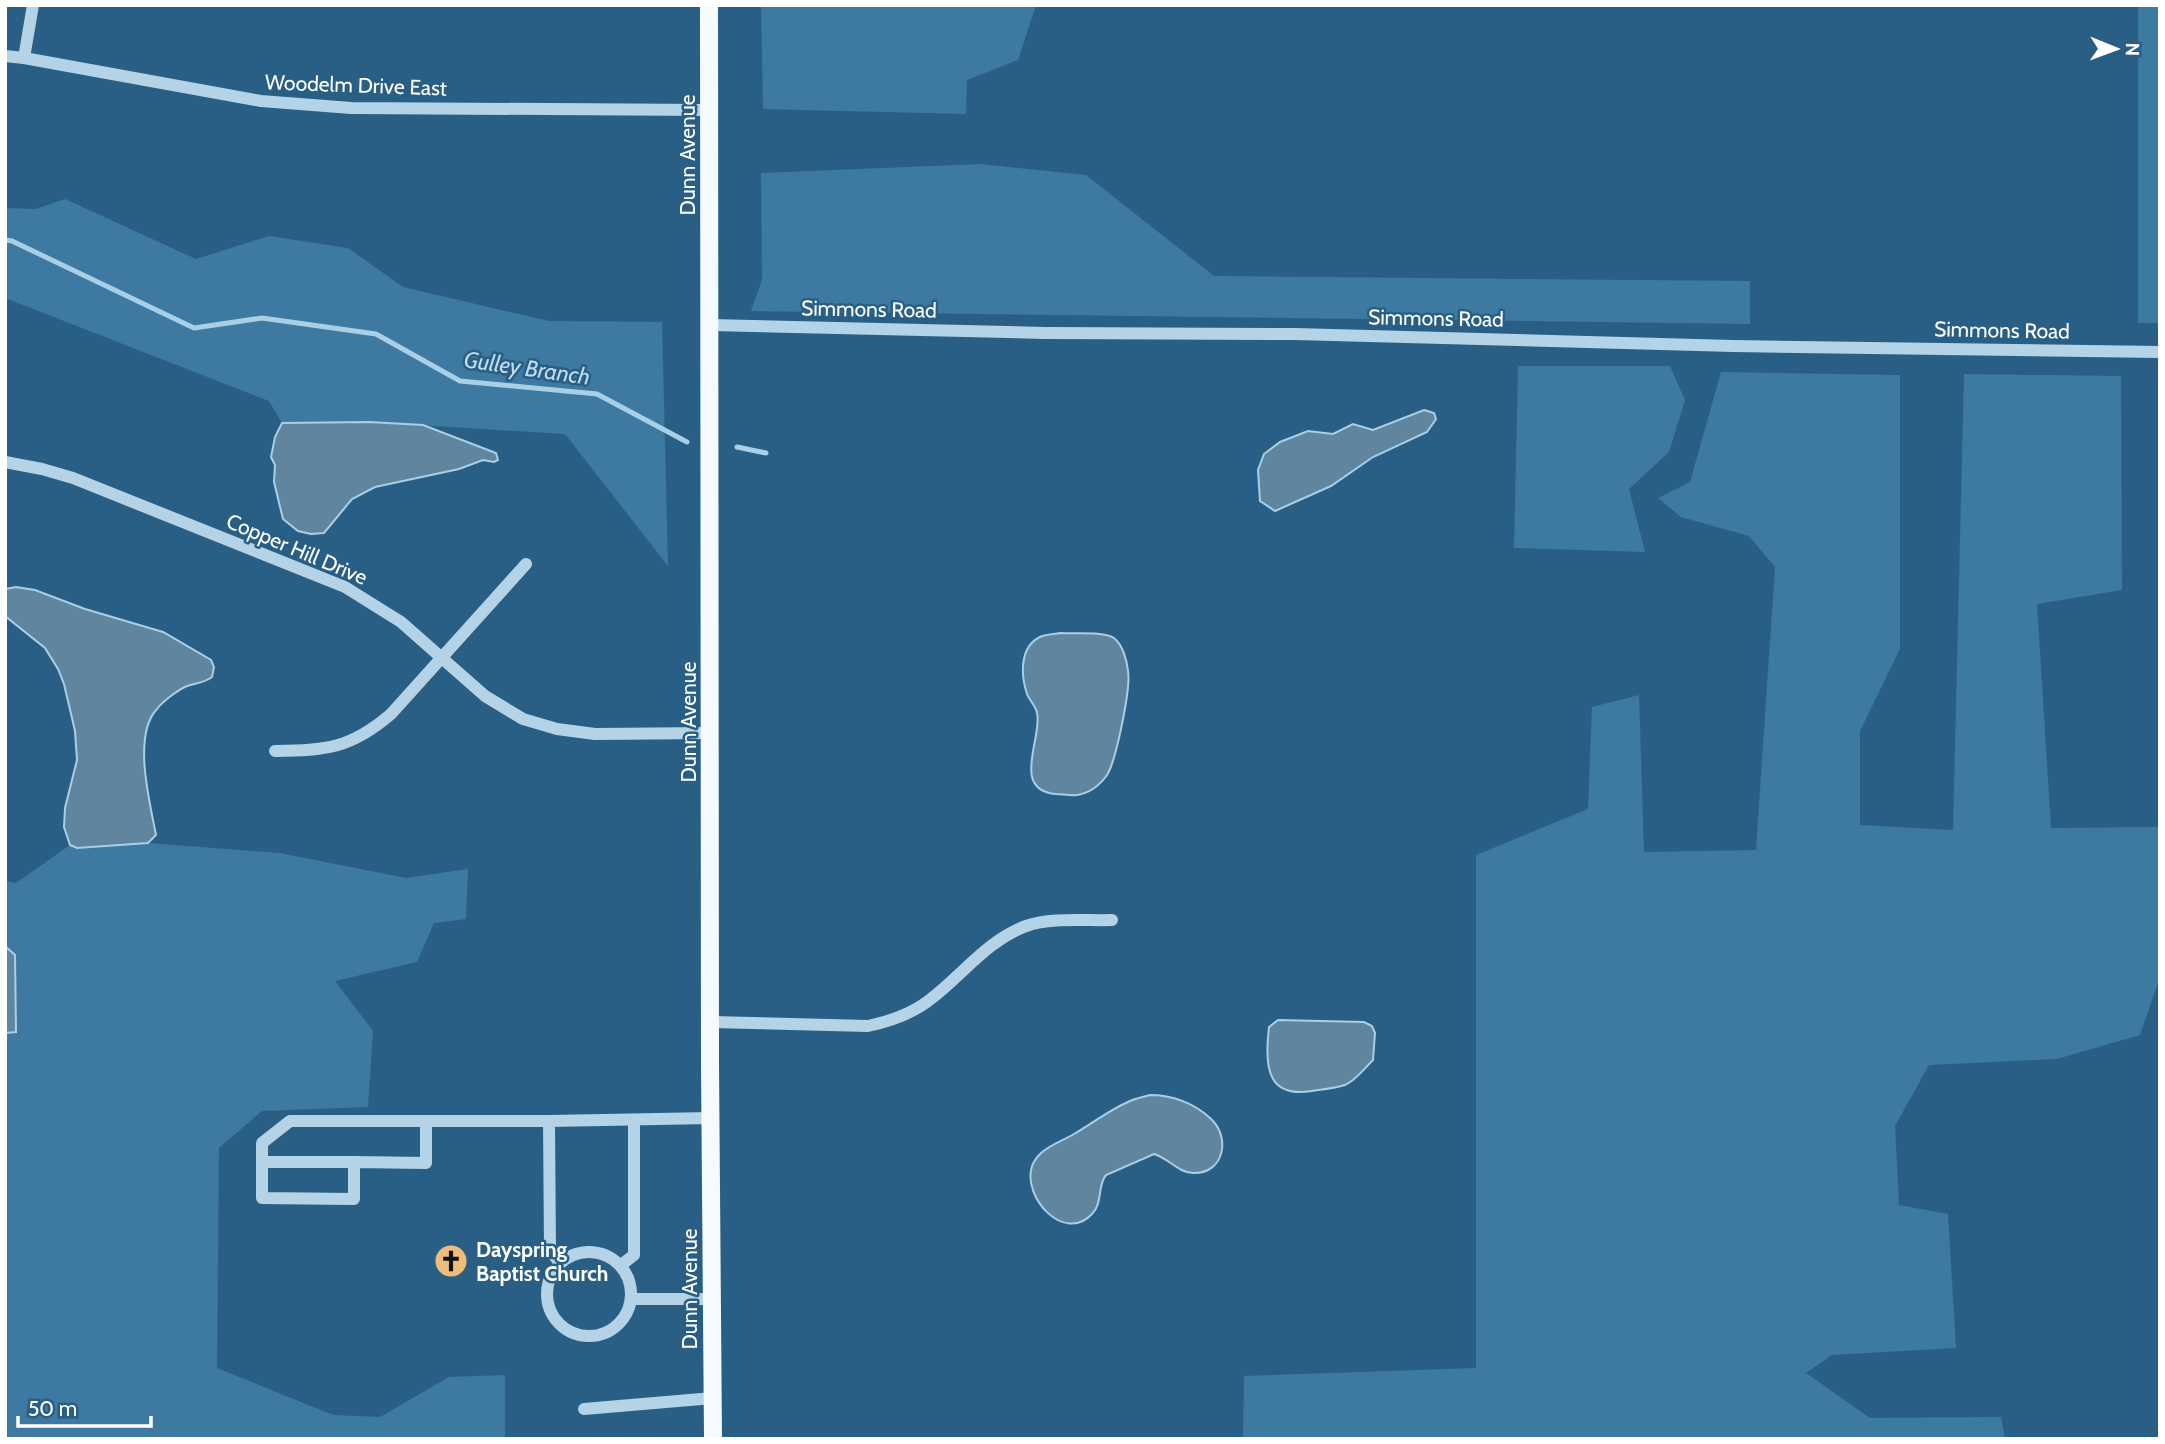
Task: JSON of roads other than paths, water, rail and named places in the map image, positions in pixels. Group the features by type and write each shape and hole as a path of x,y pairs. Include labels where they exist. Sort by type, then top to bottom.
{"main road":[{"name":"Dunn Avenue","path":"709,5 713,1439"}],"street":[{"path":"24,58 33,5"},
{"name":"Woodelm Drive East","path":"5,57 24,58 274,102 351,108 709,110"},
{"name":"Simmons Road","path":"710,325 2160,352"},
{"name":"Copper Hill Drive","path":"5,462 73,478 345,587 401,622 485,696 523,719 557,729 595,734 711,733"},
{"path":"275,751 337,747 357,739 391,714 526,564"},
{"path":"711,1022 868,1026 894,1020 930,1000 1003,937 1028,925 1112,920"},
{"path":"354,1162 354,1199 262,1198 262,1143 290,1121 711,1118"},
{"path":"621,1265 634,1255 634,1119"},
{"path":"262,1162 426,1163 426,1121"},
{"path":"549,1121 550,1250 560,1263"},
{"path":"584,1252 598,1252 621,1265 628,1277 631,1299 626,1316 618,1326 605,1334 591,1337 576,1335 563,1328 553,1317 548,1304 547,1289 551,1275 560,1263 584,1252"},
{"path":"631,1299 712,1300"},
{"path":"584,1409 713,1398"}],"waterway":[{"name":"Gulley Branch","path":"5,240 194,328 262,318 376,334 460,381 597,394 687,442"},
{"name":"Gulley Branch","path":"737,447 766,453"}],"place":[{"name":"Dayspring Baptist Church","path":"451,1261"}]}
